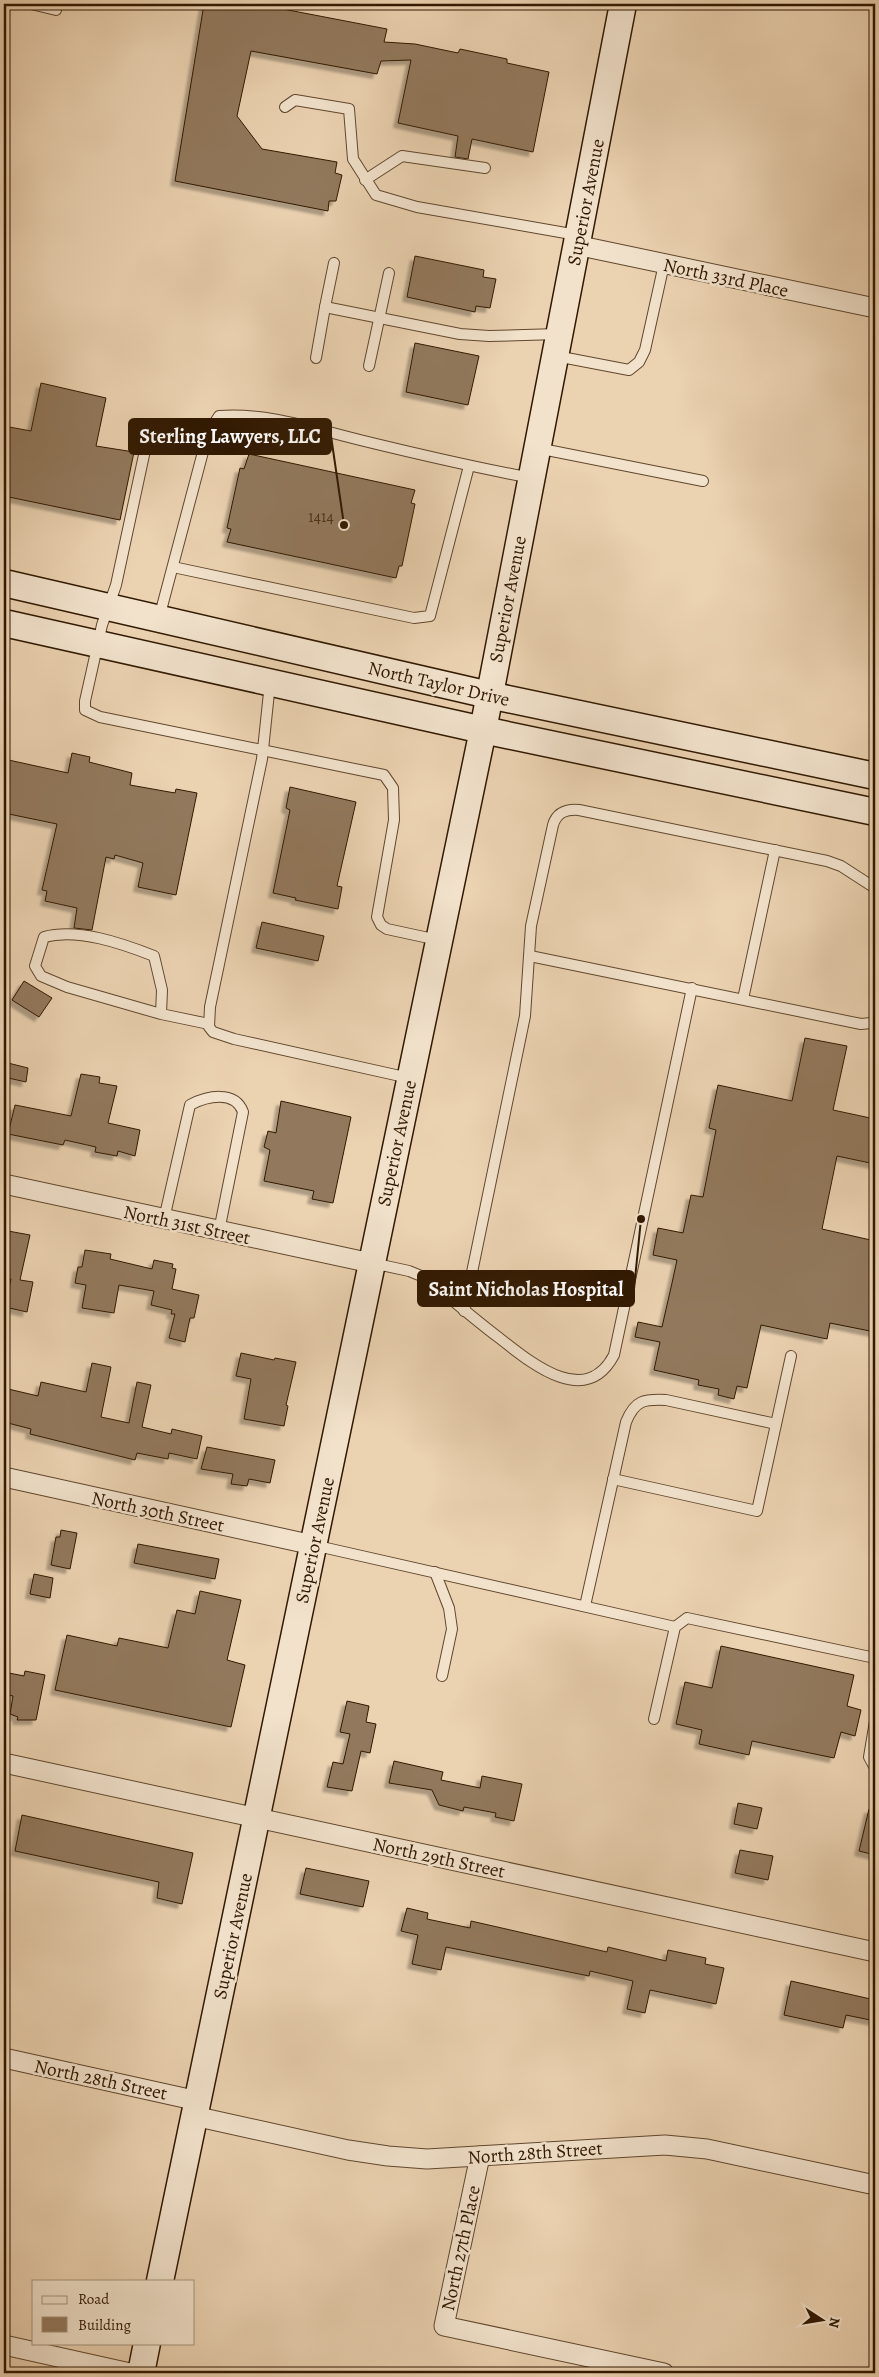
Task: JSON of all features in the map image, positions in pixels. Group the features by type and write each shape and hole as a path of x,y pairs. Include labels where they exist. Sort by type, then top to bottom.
{"street":[{"name":"Superior Avenue","path":"160,2280 482,730 623,4"},
{"name":"North 33rd Place","path":"577,240 664,264 875,308"},
{"name":"North Taylor Drive","path":"4,583 489,695 875,776"},
{"name":"North Taylor Drive","path":"4,623 482,730 875,812"},
{"name":"North 31st Street","path":"4,1184 371,1263"},
{"name":"North 30th Street","path":"4,1477 313,1545"},
{"name":"North 29th Street","path":"4,1763 875,1952"},
{"name":"North 28th Street","path":"4,2058 388,2156 427,2159 665,2145 706,2149 875,2185"},
{"name":"North 27th Place","path":"480,2156 444,2326 664,2373"},
{"path":"141,2373 147,2344"},
{"path":"4,2346 130,2373"}],"lane":[{"path":"31,4 56,10"},
{"path":"285,106 295,100 350,109 353,160 376,195 417,207 577,240"},
{"path":"366,180 402,156 485,168"},
{"path":"316,358 334,263"},
{"path":"325,308 460,334 557,345 629,370 638,362 645,350 664,264"},
{"path":"369,366 389,273"},
{"path":"159,618 208,433 219,416 241,414 469,466 531,478"},
{"path":"536,448 703,481"},
{"path":"144,455 116,585 97,644 85,701 85,710 88,713 384,775 393,788 394,820 377,916 381,925 387,928 438,940"},
{"path":"173,566 414,618 430,616 469,466"},
{"path":"270,682 264,749 210,1007 209,1024 213,1032 234,1039 410,1078"},
{"path":"464,1311 525,1016 531,926 555,819 562,812 573,810 593,812 775,850 841,866 875,888"},
{"path":"743,999 775,850"},
{"path":"161,1014 162,990 154,956 133,948 88,937 60,933 44,937 38,950 35,966 41,976 67,987 161,1014 209,1024"},
{"path":"530,956 861,1024 871,1023 875,1020"},
{"path":"371,1263 408,1271 426,1278 464,1311 526,1358 557,1376 582,1380 592,1378 607,1368 614,1355 692,988"},
{"path":"164,1219 190,1105 205,1097 234,1099 241,1104 243,1112 219,1231"},
{"path":"613,1480 757,1512 791,1356"},
{"path":"585,1606 626,1422 631,1410 640,1402 650,1399 666,1400 776,1424"},
{"path":"313,1545 675,1627"},
{"path":"435,1572 450,1612 452,1629 442,1676"},
{"path":"654,1719 675,1627 687,1618 875,1658"},
{"path":"875,1721 869,1757 875,1768"}],"building":[{"path":"204,4 257,4 387,29 384,42 415,44 458,53 460,49 507,59 507,63 549,72 533,152 472,139 468,159 455,157 458,136 398,123 411,60 381,61 377,74 251,51 237,116 262,149 337,162 335,173 342,175 336,201 329,201 328,211 175,181"},
{"path":"415,256 484,270 483,277 496,279 490,308 476,306 475,312 407,297"},
{"path":"415,343 479,356 468,405 406,392"},
{"path":"41,383 106,398 96,446 134,452 120,520 4,496 4,426 31,431"},
{"path":"249,454 415,490 411,503 415,504 402,566 399,566 396,578 227,542 231,529 227,528 240,468 244,469"},
{"path":"72,753 90,757 89,762 132,773 130,785 175,793 176,789 197,793 176,895 138,887 143,863 115,855 114,859 106,857 92,930 74,928 77,908 45,901 47,891 42,890 57,824 4,813 4,759 68,773"},
{"path":"290,787 356,802 337,886 342,887 338,909 295,900 296,898 273,893 290,810 286,808"},
{"path":"262,922 324,936 318,961 256,948"},
{"path":"24,981 52,998 39,1017 12,1000"},
{"path":"805,1038 847,1046 833,1110 875,1119 875,1164 837,1156 822,1229 875,1241 875,1332 830,1323 827,1339 761,1325 747,1388 737,1386 734,1399 718,1395 719,1389 698,1385 699,1380 654,1370 660,1342 635,1337 638,1322 662,1327 677,1260 653,1255 658,1228 683,1233 691,1195 703,1197 716,1130 709,1128 718,1085 792,1101"},
{"path":"4,1062 28,1068 26,1082 4,1077"},
{"path":"81,1074 100,1077 99,1083 117,1086 108,1123 140,1130 135,1156 118,1151 117,1156 95,1152 96,1147 65,1140 63,1145 8,1134 15,1105 71,1116"},
{"path":"281,1101 351,1117 333,1203 312,1199 314,1191 264,1181 270,1150 264,1147 268,1131 276,1133"},
{"path":"8,1231 30,1235 20,1280 33,1282 27,1312 5,1307 11,1279 4,1277 4,1234 8,1235"},
{"path":"85,1250 111,1254 110,1259 152,1269 154,1260 173,1264 172,1268 176,1269 172,1289 199,1295 194,1318 190,1318 185,1342 169,1338 175,1314 171,1314 172,1310 151,1305 154,1291 119,1285 114,1313 82,1308 86,1285 75,1283 78,1267 82,1267"},
{"path":"241,1353 274,1360 275,1358 296,1362 286,1405 288,1406 284,1426 244,1419 251,1379 236,1376"},
{"path":"92,1363 111,1367 101,1417 129,1423 137,1382 151,1385 142,1427 171,1434 172,1429 202,1436 197,1459 169,1453 168,1459 137,1453 135,1460 30,1434 31,1429 4,1422 4,1388 38,1396 41,1382 86,1392"},
{"path":"207,1447 275,1460 270,1483 249,1479 247,1486 231,1484 233,1474 201,1469"},
{"path":"61,1530 77,1533 70,1569 51,1565 56,1537 60,1537"},
{"path":"138,1544 219,1559 215,1579 134,1563"},
{"path":"34,1574 53,1578 50,1598 30,1594"},
{"path":"200,1591 241,1600 227,1660 245,1665 231,1727 55,1690 67,1635 117,1646 119,1638 168,1648 177,1610 195,1614"},
{"path":"721,1646 854,1675 847,1706 861,1710 855,1736 841,1732 834,1758 752,1741 749,1755 699,1744 702,1730 676,1724 685,1682 712,1688"},
{"path":"25,1671 45,1675 36,1720 17,1720 18,1717 10,1714 13,1696 4,1694 4,1672 24,1676"},
{"path":"347,1701 369,1706 366,1722 376,1724 370,1753 361,1751 352,1791 327,1787 333,1762 343,1764 350,1734 340,1732"},
{"path":"394,1761 443,1772 441,1780 480,1788 482,1776 522,1784 514,1821 495,1817 496,1813 464,1807 463,1811 439,1805 432,1790 389,1783"},
{"path":"738,1803 762,1808 757,1829 734,1824"},
{"path":"869,1809 875,1809 875,1855 859,1851"},
{"path":"22,1815 193,1853 182,1904 157,1898 159,1882 15,1851"},
{"path":"740,1850 773,1856 768,1880 735,1873"},
{"path":"306,1868 369,1881 363,1907 300,1894"},
{"path":"407,1908 428,1913 427,1919 470,1928 471,1921 607,1952 608,1947 666,1961 668,1950 706,1958 705,1964 724,1968 716,2004 650,1990 645,2013 627,2009 633,1981 590,1971 589,1976 446,1947 441,1970 412,1964 418,1935 401,1931"},
{"path":"791,1981 875,2000 875,2021 846,2015 843,2028 784,2015"}],"place":[{"name":"Sterling Lawyers, LLC","path":"344,525"},
{"name":"Saint Nicholas Hospital","path":"641,1219"}]}
